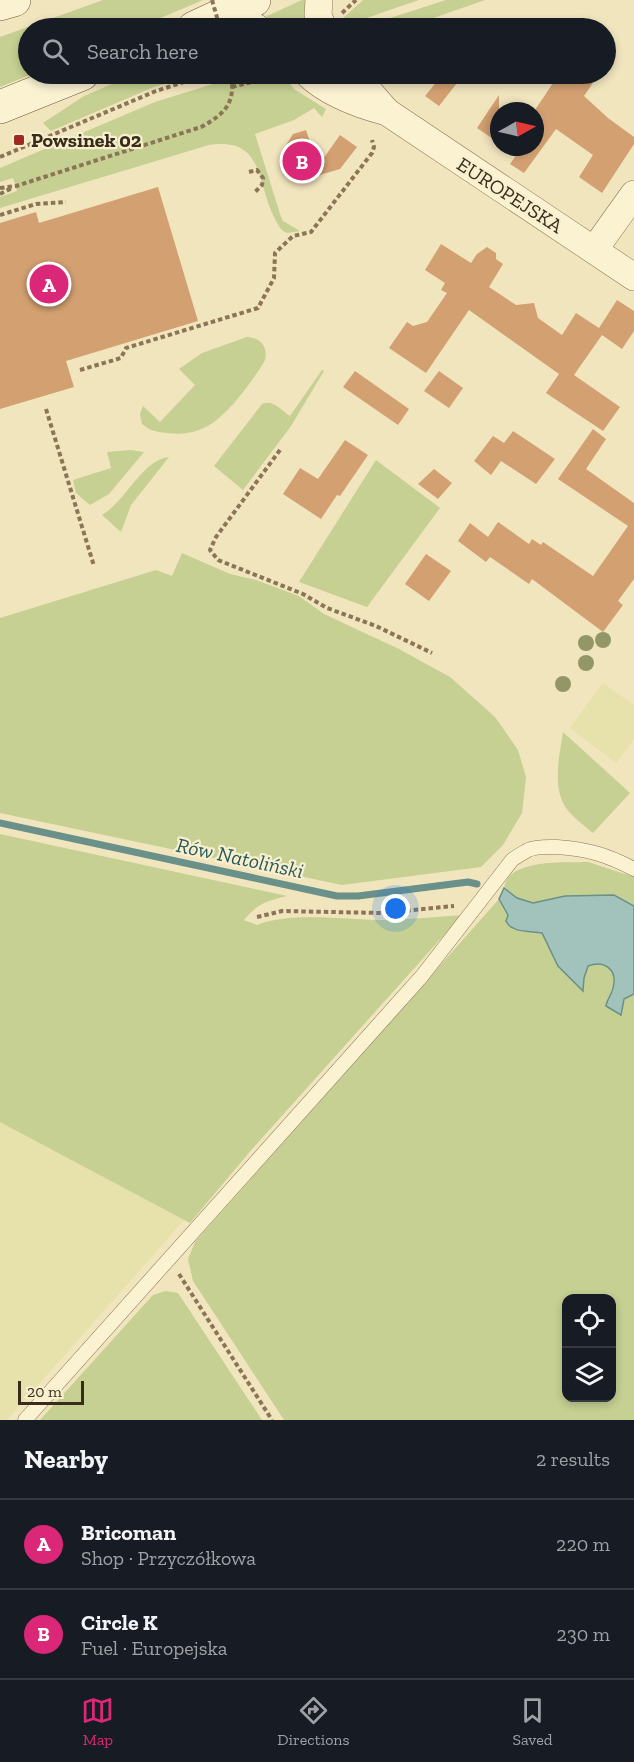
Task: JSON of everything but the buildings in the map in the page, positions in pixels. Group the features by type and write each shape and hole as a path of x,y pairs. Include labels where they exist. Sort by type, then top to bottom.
{"main road":[{"path":"0,4 14,0"},
{"path":"213,18 255,0"},
{"path":"0,107 57,84"}],"street":[{"path":"319,0 319,18"},
{"name":"EUROPEJSKA","path":"321,84 366,107 387,112"},
{"name":"EUROPEJSKA","path":"363,84 387,112 634,277"},
{"path":"594,250 634,194"}],"lane":[{"path":"26,1420 422,976 512,860 530,849 557,847 594,851 634,869"}],"path":[{"path":"0,157 156,91 178,84"},
{"path":"0,194 16,186 201,127 225,111 232,84"},
{"path":"232,87 244,84"},
{"path":"80,370 121,358 126,348 258,308 274,278 276,253 293,236 311,232 372,153 374,147 372,140"},
{"path":"249,172 257,170 263,178 262,185 255,192"},
{"path":"0,188 16,186"},
{"path":"0,215 36,204 66,202"},
{"path":"46,409 94,566"},
{"path":"280,450 216,537 210,550 212,555 218,560 303,594 327,608 376,626 432,653"},
{"path":"257,916 282,911 382,913 447,906 475,908"},
{"path":"170,1260 272,1420"}],"shaded area":[{"path":"603,683 634,705 634,739 616,763 570,728"},
{"path":"0,1122 185,1219 7,1420 0,1420"}],"green space":[{"path":"103,0 203,0 161,18 53,18"},
{"path":"302,0 309,0 309,18 267,18"},
{"path":"363,0 419,0 366,18 343,18"},
{"path":"446,0 485,0 434,18 390,18"},
{"path":"18,31 18,80 0,87 0,37"},
{"path":"112,84 164,84 51,131 43,123 84,96"},
{"path":"213,84 290,84 294,89 326,109 322,117 314,108 294,120 255,134 281,217 283,221 300,231 287,233 281,229 269,205 256,166 249,155 240,148 227,144 209,145 0,208 0,197 17,191 13,178 0,182 0,168 155,102"},
{"path":"247,337 260,341 264,347 265,360 244,391 212,424 180,434 157,432 142,424 140,414 143,406 160,422 195,385 179,369 202,353"},
{"path":"322,370 324,371 291,426 243,490 214,466 262,404 273,404 290,416"},
{"path":"131,450 144,452 109,494 90,505 76,493 73,480 111,468 107,452"},
{"path":"169,457 131,505 121,532 102,515 111,509 151,465"},
{"path":"376,460 440,508 367,607 299,582"},
{"path":"182,553 230,574 256,580 299,596 324,614 399,649 450,677 495,717 518,750 526,777 522,813 503,845 481,867 342,885 0,813 0,618 156,570 172,576"},
{"path":"563,732 630,793 593,833 570,813 561,798 558,773"},
{"path":"0,834 287,896 263,904 253,910 244,920 257,925 286,918 303,917 387,920 462,915 253,1148 190,1223 0,1122"},
{"path":"588,862 634,877 634,906 614,895 565,896 533,903 517,898 504,888 508,878 516,871 526,867 539,864"},
{"path":"499,899 513,929 542,933 558,966 583,990 588,966 597,964 608,967 612,972 613,985 607,999 624,999 634,994 634,1420 284,1420 193,1281 188,1259 195,1242"},
{"path":"165,1291 178,1293 262,1420 40,1420 153,1295"}],"water":[{"path":"504,888 517,898 533,903 565,896 614,895 634,906 634,994 624,999 621,1015 606,1006 614,981 612,971 604,965 588,966 583,991 558,966 542,933 521,931 508,925 506,921 508,915 499,899"}],"waterway":[{"name":"Rów Natoliński","path":"0,823 337,896 358,896 468,882 477,884"}],"place":[{"name":"Powsinek 02","path":"19,140"},
{"name":"Circle K","path":"302,161"},
{"name":"Bricoman","path":"49,284"}]}
